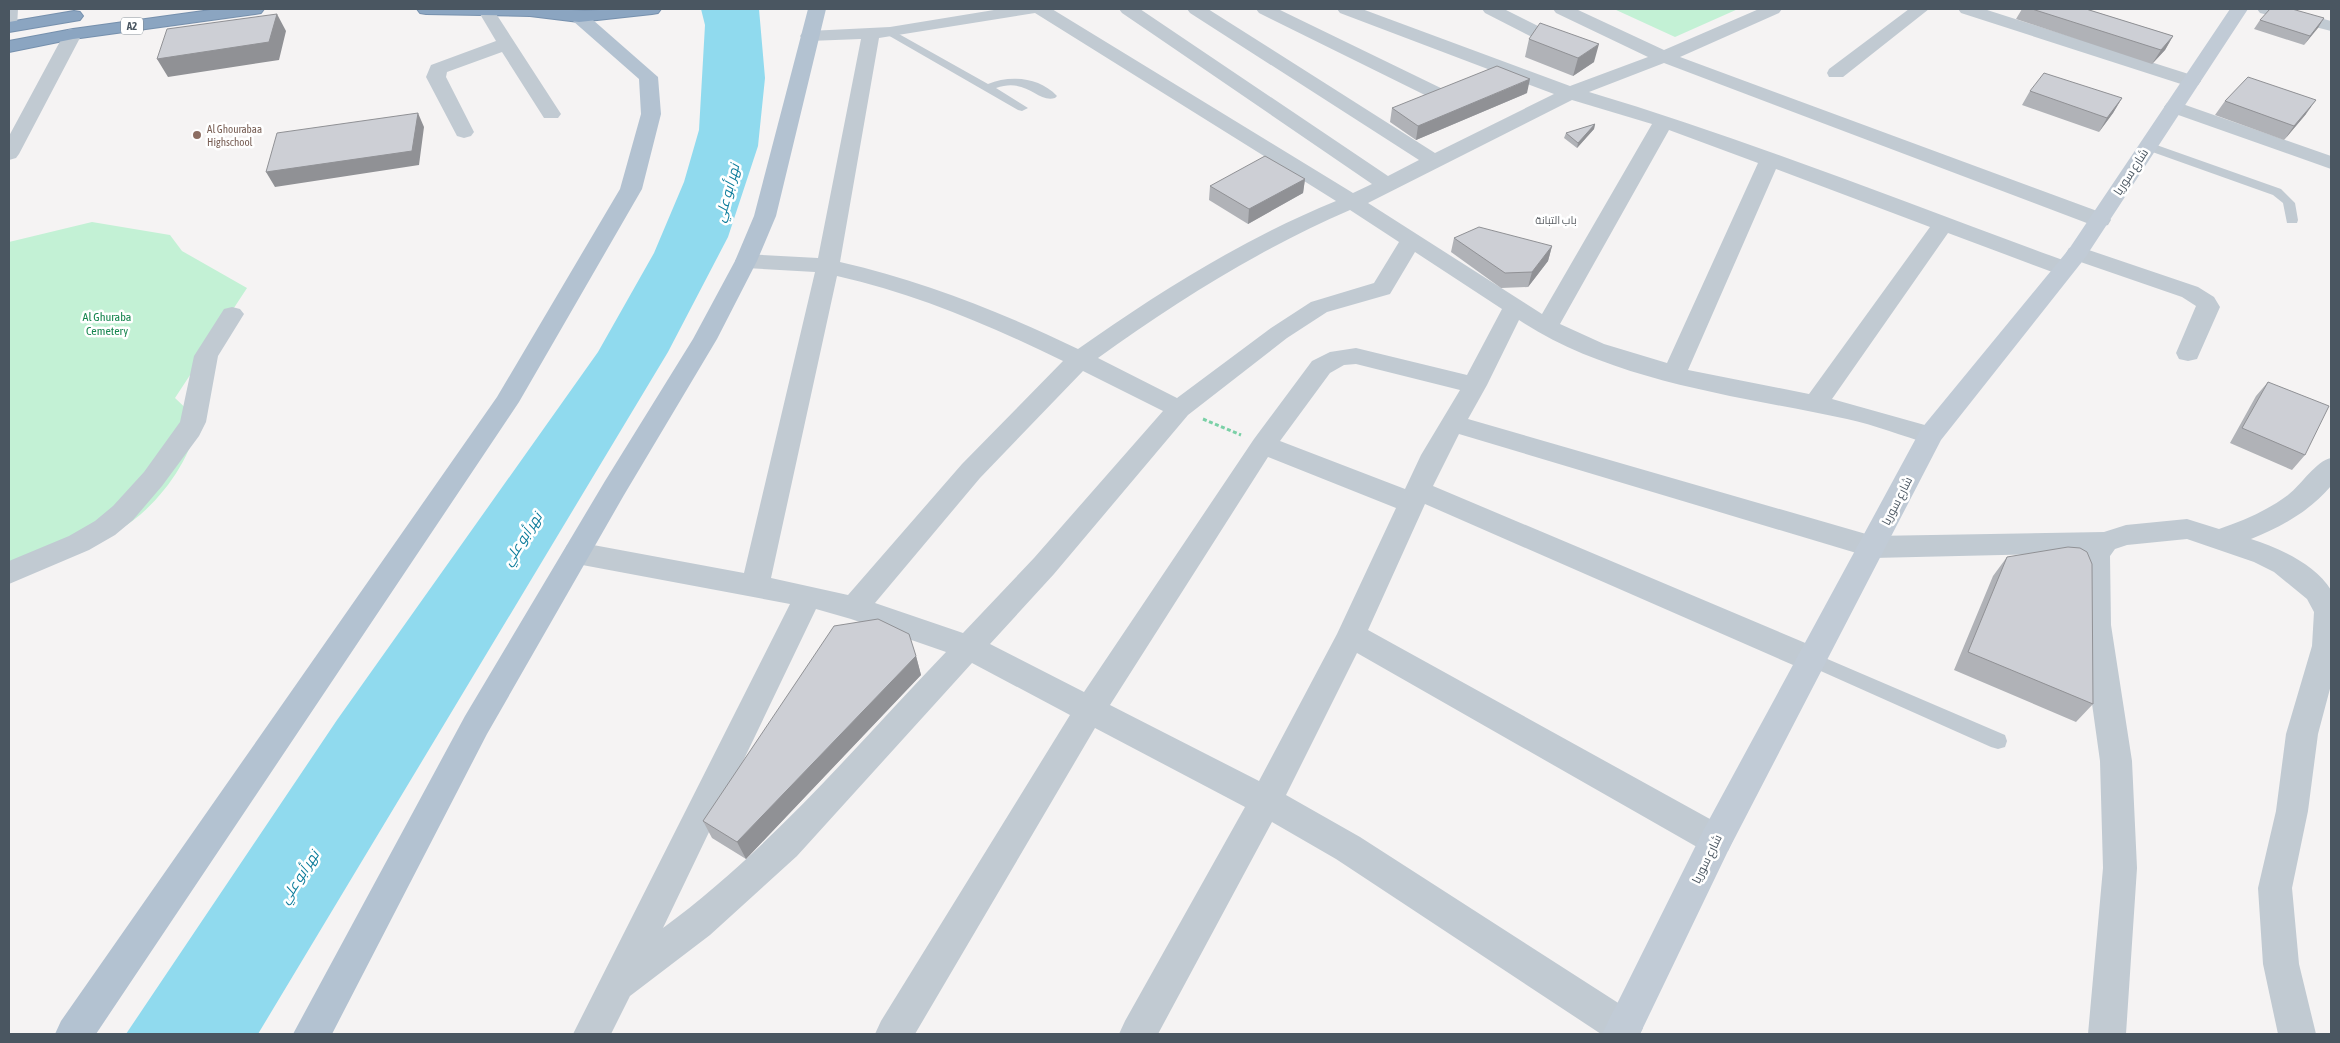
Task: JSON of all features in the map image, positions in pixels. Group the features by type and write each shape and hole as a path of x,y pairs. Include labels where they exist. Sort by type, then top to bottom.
{"highway":[{"name":"A2","path":"9,47 73,34 255,9"},
{"path":"426,9 524,10 579,18 652,9"},
{"path":"12,20 88,14"}],"main road":[{"path":"312,1034 476,725 578,553 614,488 705,339 746,261 766,216 808,36 817,9"},
{"path":"74,1034 506,402 631,189 651,114 648,77 579,18"}],"street":[{"path":"808,36 881,33 1031,9"},
{"path":"1040,9 1352,202 1546,327 1595,350 1704,383 1851,411 1930,435"},
{"path":"1128,9 1386,184"},
{"path":"1196,9 1434,161"},
{"path":"1265,9 1442,96"},
{"path":"1346,9 1570,93 1664,121 1944,223 2070,260 2121,266 2202,298 2208,307 2188,353"},
{"path":"1491,9 1536,32"},
{"path":"1562,9 1664,57 2100,220"},
{"path":"854,608 971,471 1079,360 1148,310 1259,244 1304,222 1352,202 1570,93 1664,57 1773,9"},
{"path":"1836,74 1920,9"},
{"path":"1966,9 2191,81"},
{"name":"شارع سوريا","path":"1626,1032 1716,840 1811,659 1873,547 1930,435 2100,220 2239,9"},
{"path":"2266,9 2331,26"},
{"path":"484,10 551,114"},
{"path":"755,586 881,33"},
{"path":"9,154 15,130 73,34"},
{"path":"464,132 436,77 438,69 506,44"},
{"path":"1479,81 1506,69"},
{"path":"1377,124 1460,88"},
{"path":"2174,108 2331,162"},
{"path":"1546,327 1664,121"},
{"path":"1674,374 1770,159"},
{"path":"1814,404 1944,223"},
{"path":"616,984 698,923 786,845 970,648 1179,409 1279,333 1319,308 1362,292 1382,289 1411,240"},
{"path":"746,261 828,267 896,284 972,311 1179,409"},
{"path":"1138,1034 1266,801 1351,634 1434,455 1454,424 1495,342 1515,307"},
{"path":"9,574 79,543 105,528 153,480 186,436 193,422 206,356 232,314"},
{"path":"894,1034 1089,711 1262,445 1321,367 1339,358 1356,356 1475,385"},
{"path":"1454,424 1873,547 2105,542 2126,535 2187,529 2220,539 2284,564 2317,590 2329,611 2327,646 2302,734 2292,811 2275,888 2276,931 2281,964 2297,1034"},
{"path":"1262,445 1415,497 1811,659"},
{"path":"2220,539 2251,530 2283,513 2312,488 2331,467"},
{"path":"2105,542 2096,554 2096,625 2116,761 2120,868 2107,1034"},
{"path":"578,553 808,596 854,608 970,648 1266,801 1348,848 1626,1032"},
{"path":"592,1034 808,596"},
{"path":"1351,634 1716,840"}],"lane":[{"path":"881,33 1022,108"},
{"path":"987,88 1005,81 1020,80 1051,96"},
{"path":"2148,146 2277,192 2291,204 2292,220"},
{"path":"1811,659 1998,742"}],"path":[{"path":"1179,409 1262,445"}],"green space":[{"path":"1614,9 1738,9 1675,37"},
{"name":"Al Ghuraba Cemetery","path":"92,222 170,235 182,251 247,288 175,398 198,420 188,452 169,483 157,498 145,511 117,531 9,579 9,242"}],"water":[{"name":"نهر أبو علي","path":"701,9 759,9 765,78 758,146 728,237 668,352 258,1034 126,1034 337,720 598,352 654,253 684,182 699,130 705,25"}],"building":[{"path":"2032,9 2086,9 2173,36 2161,50"},
{"path":"2270,9 2292,9 2324,18 2310,36 2260,20"},
{"path":"277,14 269,42 157,59 167,29"},
{"path":"1540,23 1599,44 1578,58 1529,39"},
{"path":"1497,66 1530,79 1418,126 1392,108"},
{"path":"2044,73 2122,98 2107,118 2030,91"},
{"path":"2248,77 2316,100 2294,126 2225,101"},
{"path":"418,113 412,151 266,172 277,133"},
{"path":"1595,124 1578,143 1566,133"},
{"path":"1265,156 1305,179 1249,209 1210,186"},
{"path":"1479,227 1552,246 1532,272 1505,273 1454,238"},
{"path":"2268,382 2329,406 2305,455 2242,428"},
{"path":"2068,547 2080,548 2087,552 2092,564 2093,704 1968,652 2007,557"},
{"path":"878,619 909,634 916,656 737,842 703,821 834,626"}],"place":[{"name":"Al Ghourabaa Highschool","path":"197,135"}],"district":[{"name":"باب التبانة","path":"1556,220"}]}
